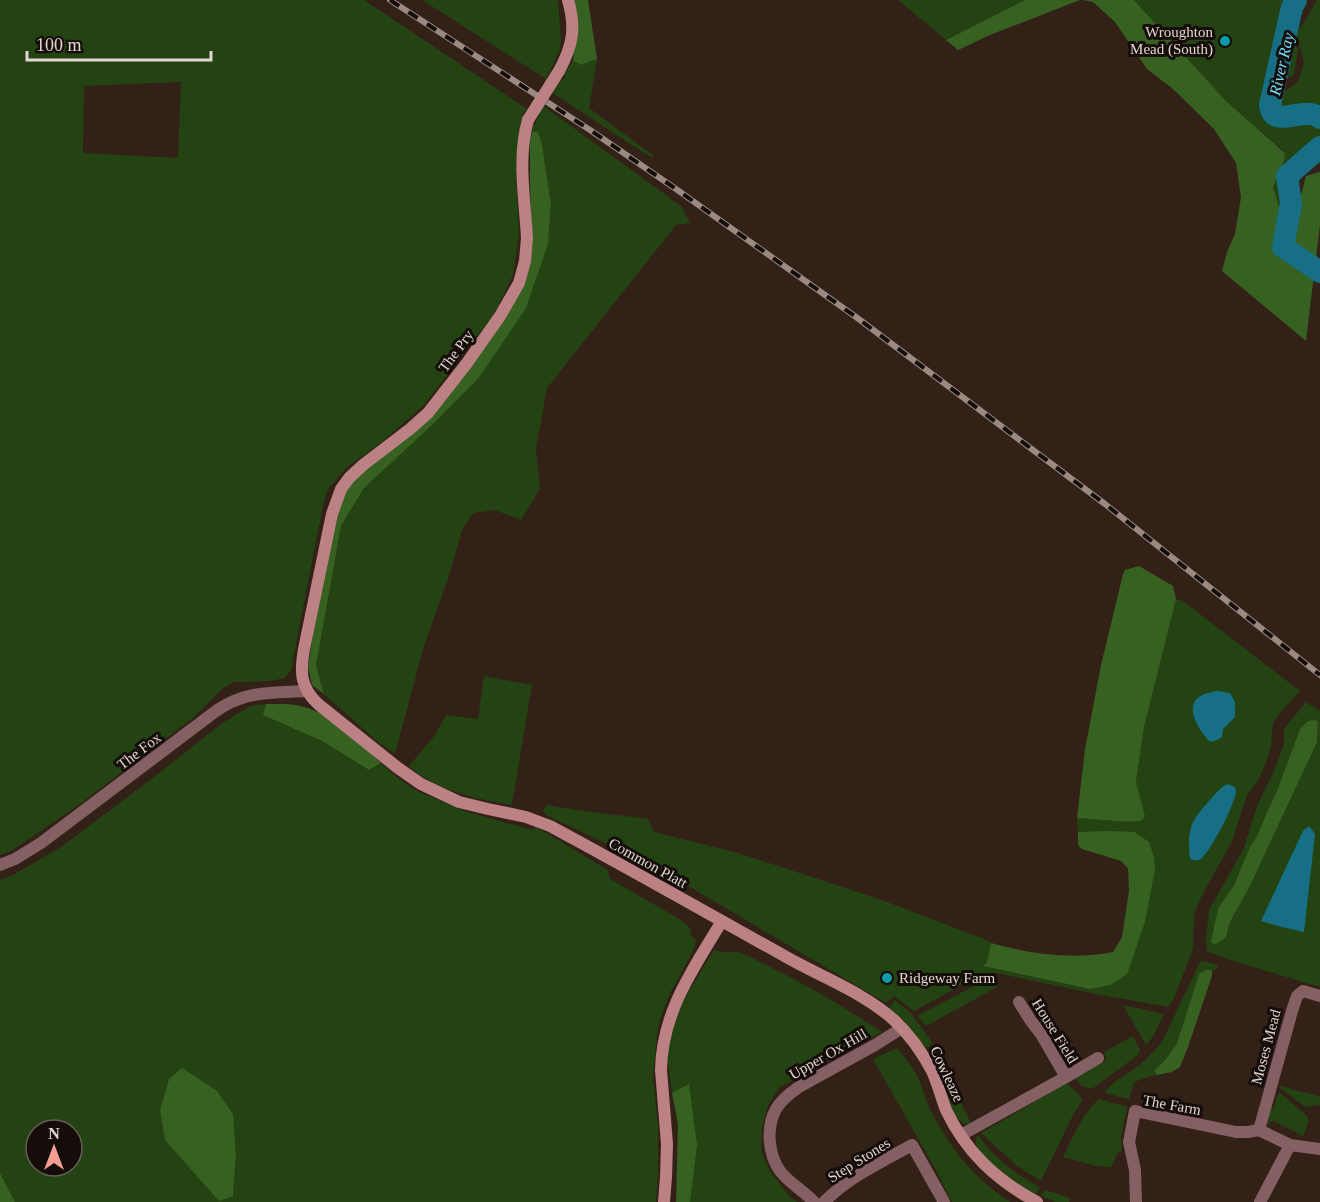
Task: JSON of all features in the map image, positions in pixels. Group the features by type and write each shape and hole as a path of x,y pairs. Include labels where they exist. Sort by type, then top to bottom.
{"main road":[{"name":"The Pry","path":"307,691 302,675 304,649 332,514 340,489 363,465 428,413 500,316 519,283 523,272 527,238 524,133 528,120 559,71 571,47 573,22 568,0"},
{"name":"Common Platt","path":"307,691 318,704 421,784 459,801 488,810 526,817 550,826 722,921"},
{"name":"Cowleaze","path":"722,921 884,1011 914,1042 935,1079 946,1109 979,1160 997,1177 1037,1202"},
{"path":"664,1202 667,1160 661,1070 664,1039 675,1003 722,921"}],"street":[{"name":"The Fox","path":"0,865 15,859 41,843 232,701 258,693 307,691"},
{"name":"Moses Mead","path":"1259,1131 1297,996 1303,991 1320,996"},
{"name":"House Field","path":"1019,1002 1066,1077"},
{"name":"Upper Ox Hill","path":"814,1202 788,1180 771,1151 770,1127 776,1109 789,1094 902,1028"},
{"name":"House Field","path":"961,1135 1098,1058"},
{"name":"The Farm","path":"1136,1202 1135,1170 1129,1142 1135,1111 1241,1133 1259,1131 1290,1145 1320,1149"},
{"name":"Step Stones","path":"824,1202 848,1181 912,1145 944,1202"},
{"path":"1260,1202 1290,1145"}],"green space":[{"path":"0,0 364,0 527,109 522,116 525,118 518,142 516,173 519,233 513,275 493,316 424,405 382,442 347,467 328,489 291,670 285,678 270,681 233,682 223,688 194,717 80,804 11,851 0,855","holes":["181,82 178,158 83,153 84,86"]},
{"path":"422,0 558,0 561,40 559,52 546,79"},
{"path":"573,0 588,0 597,59 581,65 573,61 577,21"},
{"path":"898,0 1025,0 946,40"},
{"path":"1025,0 1080,0 958,50 946,40"},
{"path":"1083,0 1134,0 1226,101 1285,153 1273,187 1289,240 1306,176 1320,172 1320,225 1306,341 1222,271 1235,234 1241,197 1236,163 1214,129 1173,89 1147,69 1115,22 1093,2"},
{"path":"1134,0 1289,0 1303,12 1291,28 1298,50 1294,75 1271,86 1262,103 1269,120 1294,119 1311,113 1320,121 1320,163 1302,175 1297,191 1303,211 1289,241 1273,187 1284,161 1285,152 1226,101"},
{"path":"1317,0 1320,0 1320,112 1279,108 1281,94 1298,82 1304,63 1296,33"},
{"path":"597,59 589,108 654,156 652,158 551,92 566,76 564,74 573,61 581,65"},
{"path":"542,105 681,206 690,223 676,225 547,388 536,449 540,489 521,520 495,510 473,513 462,530 450,573 423,649 395,754 324,694 316,666 341,526 364,488 478,379 548,244 551,205 542,144 538,132 532,132"},
{"path":"532,132 538,132 542,144 551,205 548,244 526,308 478,379 364,488 341,526 316,666 324,694 312,685 308,667 317,607 341,501 353,480 444,401 474,363 512,307 532,247 530,141"},
{"path":"1139,566 1173,586 1176,599 1144,727 1136,782 1145,816 1141,821 1128,822 1077,818 1085,749 1101,665 1123,574 1125,570"},
{"path":"1176,599 1183,601 1300,691 1273,723 1267,760 1259,779 1247,795 1232,841 1199,901 1194,916 1193,949 1174,998 1168,1007 996,973 980,975 914,1011 894,996 886,1003 685,884 546,815 543,810 547,805 648,819 654,832 738,853 879,899 984,939 991,943 984,966 1090,989 1111,985 1149,842 1135,832 1078,832 1077,818 1128,822 1141,821 1145,816 1136,782 1144,727"},
{"path":"484,676 532,685 512,805 457,793 432,782 409,766 435,735 446,715 478,719"},
{"path":"1306,702 1320,711 1320,987 1207,951 1209,910 1244,848 1257,806 1284,744 1284,729","holes":["1318,722 1317,742 1251,884 1229,924 1219,907 1234,885 1258,834 1300,729"]},
{"path":"266,704 264,715 322,741 369,770 381,763 419,792 467,812 532,830 536,827 608,870 610,879 681,920 690,928 691,937 696,939 695,945 670,993 660,1019 657,1035 653,1078 658,1123 656,1202 15,1202 0,1173 0,880 15,874 61,847 224,722 250,706","holes":["169,1079 233,1114 236,1154 233,1196 165,1140 160,1110"]},
{"path":"266,704 300,706 326,716 346,730 381,763 369,770 322,741 263,715"},
{"path":"1308,721 1318,722 1317,742 1251,884 1229,924 1226,937 1216,944 1211,943 1219,907 1234,885 1258,834 1300,729"},
{"path":"1078,832 1135,832 1149,842 1154,857 1155,869 1145,922 1127,974 1111,985 1090,989 983,966 987,962 991,943 1051,955 1082,956 1113,952 1122,937 1129,891 1128,868 1121,861 1082,849 1078,845"},
{"path":"714,950 737,952 749,956 816,991 882,1032 780,1087 768,1105 762,1127 761,1151 770,1171 789,1196 797,1202 690,1202 692,1183 689,1085 672,1093 667,1056 676,1016"},
{"path":"1200,962 1218,965 1216,970 1206,970 1199,974 1177,1043 1154,1071 1157,1075 1134,1082 1129,1099 1105,1093 1116,1081 1145,1061 1162,1042"},
{"path":"1212,970 1212,976 1180,1067 1172,1072 1157,1075 1154,1071 1177,1043 1199,974"},
{"path":"987,979 995,979 999,986 926,1026 917,1016"},
{"path":"895,1000 912,1014 933,1044 925,1047 906,1023 889,1008"},
{"path":"1123,1005 1164,1014 1154,1035 1146,1045"},
{"path":"1133,1036 1140,1050 1138,1055 1092,1089 1082,1086 1075,1078 1106,1060 1104,1052"},
{"path":"897,1048 916,1074 939,1127 956,1151 986,1184 1010,1202 952,1202 873,1059"},
{"path":"939,1054 953,1083 947,1086 933,1061 934,1057"},
{"path":"182,1068 216,1090 233,1114 236,1154 233,1196 219,1201 165,1140 160,1110 169,1079"},
{"path":"1067,1083 1083,1099 1041,1181 1017,1166 981,1133"},
{"path":"689,1084 697,1145 690,1202 676,1202 678,1124 672,1093"},
{"path":"1283,1086 1320,1096 1320,1105 1305,1107 1279,1087"},
{"path":"954,1089 972,1125 962,1122 955,1114 947,1094"},
{"path":"1279,1092 1308,1117 1303,1136 1272,1120 1268,1126 1269,1115"},
{"path":"1099,1099 1127,1107 1121,1137 1122,1151 1118,1153 1111,1167 1096,1166 1063,1157 1083,1119"},
{"path":"978,1135 1006,1165 1040,1187 1036,1194 1012,1179 985,1157 976,1144"},
{"path":"0,1173 15,1202 0,1202"},
{"path":"1045,1190 1070,1198 1069,1202 1055,1202 1041,1196"}],"water":[{"path":"1217,691 1230,693 1235,702 1235,717 1223,729 1222,737 1210,742 1197,725 1193,705 1202,695"},
{"path":"1227,784 1235,787 1236,791 1232,806 1209,849 1198,860 1190,859 1191,827 1213,796"},
{"path":"1309,826 1315,834 1304,932 1261,921 1303,831"}],"waterway":[{"name":"River Ray","path":"1296,0 1292,7 1270,105 1272,112 1277,116 1313,114 1320,118"},
{"name":"River Ray","path":"1320,147 1287,176 1291,203 1283,247 1320,272"}],"railway":[{"path":"390,0 590,130 856,317 1105,504 1320,675"}],"place":[{"name":"Wroughton Mead (South)","path":"1225,41"},
{"name":"Ridgeway Farm","path":"887,978"}]}
